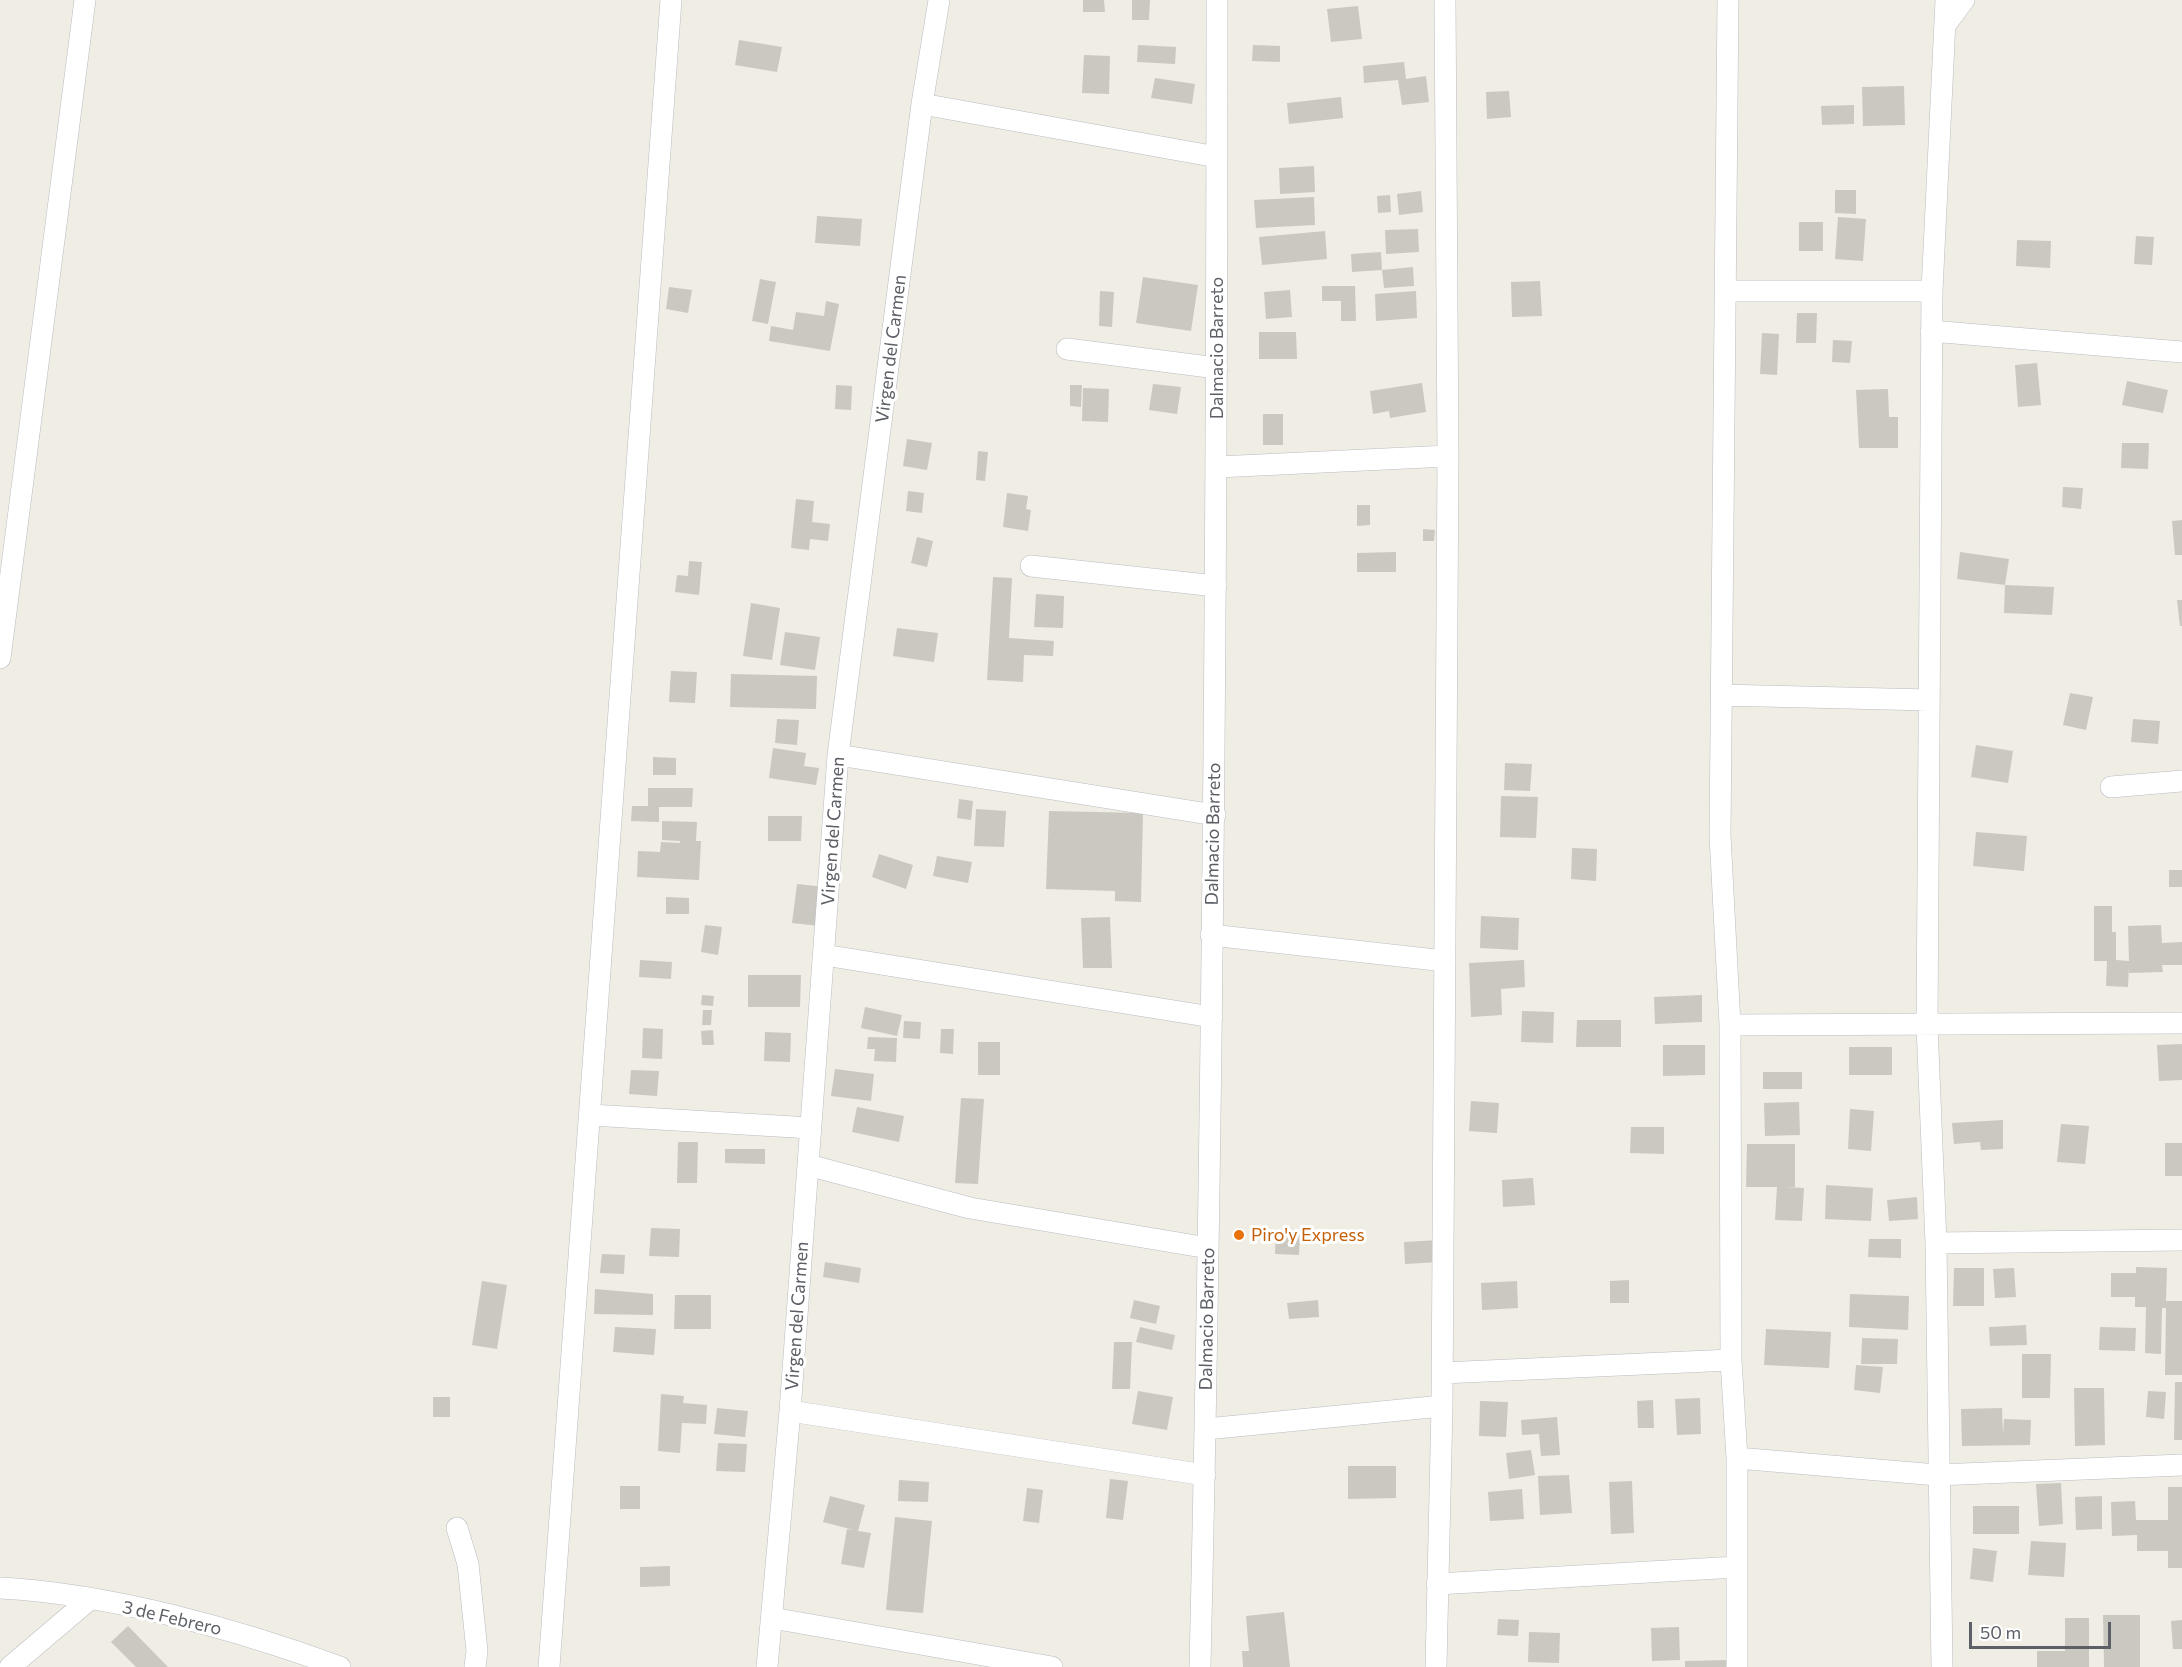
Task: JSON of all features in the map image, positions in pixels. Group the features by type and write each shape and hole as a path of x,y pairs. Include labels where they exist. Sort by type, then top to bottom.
{"street":[{"path":"0,658 85,0"},
{"path":"549,1667 671,0"},
{"name":"Virgen del Carmen","path":"766,1667 790,1412 838,755 922,104 939,0"},
{"name":"Dalmacio Barreto","path":"1200,1667 1206,1429 1212,1017 1211,935 1215,815 1218,467 1217,0"},
{"path":"1436,1667 1442,1406 1449,456 1445,0"},
{"path":"1728,0 1720,835 1730,1025 1731,1360 1737,1458 1737,1667"},
{"path":"1942,1667 1937,1475 1936,1243 1927,1026 1931,331 1946,0"},
{"path":"1946,24 1964,0"},
{"path":"922,104 1217,157"},
{"path":"1725,291 1932,291"},
{"path":"1931,331 2182,352"},
{"path":"1067,349 1217,368"},
{"path":"1218,467 1449,456"},
{"path":"1031,566 1216,586"},
{"path":"1721,695 1929,700"},
{"path":"838,755 1215,815"},
{"path":"2110,787 2182,781"},
{"path":"1211,935 1445,961"},
{"path":"824,955 1212,1017"},
{"path":"1730,1025 1927,1026 2182,1023"},
{"path":"591,1115 811,1128"},
{"path":"808,1165 970,1208 1208,1248"},
{"path":"1936,1243 2182,1240"},
{"path":"1442,1373 1731,1360"},
{"path":"1206,1429 1442,1406"},
{"path":"790,1412 1204,1475"},
{"path":"1737,1458 1937,1475 2182,1465"},
{"path":"457,1528 468,1564 477,1651 475,1667"},
{"path":"1437,1584 1737,1568"},
{"name":"3 de Febrero","path":"0,1588 51,1591 209,1625 340,1667"},
{"path":"10,1667 90,1599"},
{"path":"772,1618 1053,1667"}],"building":[{"path":"1083,0 1104,0 1105,12 1083,12"},
{"path":"1132,0 1150,0 1149,20 1132,20"},
{"path":"1358,6 1362,39 1331,42 1327,9"},
{"path":"739,40 782,47 777,72 735,65"},
{"path":"1138,45 1176,47 1175,64 1137,62"},
{"path":"1253,45 1280,46 1280,62 1252,61"},
{"path":"1084,55 1110,56 1109,94 1082,93"},
{"path":"1404,62 1406,79 1426,76 1429,102 1402,105 1398,80 1364,83 1363,66"},
{"path":"1155,78 1195,84 1192,104 1151,98"},
{"path":"1904,86 1905,125 1863,126 1862,87"},
{"path":"1509,91 1511,117 1487,119 1486,92"},
{"path":"1341,97 1343,118 1289,124 1287,103"},
{"path":"1854,105 1854,124 1822,125 1821,106"},
{"path":"1314,166 1315,192 1280,194 1279,168"},
{"path":"1835,190 1856,190 1856,214 1835,213"},
{"path":"1421,191 1423,212 1399,215 1397,194"},
{"path":"1390,195 1391,212 1378,213 1377,196"},
{"path":"1314,197 1315,225 1256,228 1254,200"},
{"path":"817,216 862,219 860,246 815,243"},
{"path":"1838,217 1866,219 1863,261 1835,259"},
{"path":"1799,222 1823,222 1823,251 1799,251"},
{"path":"1418,229 1419,252 1386,254 1385,230"},
{"path":"1325,231 1327,259 1262,265 1259,237"},
{"path":"2136,236 2154,237 2152,265 2134,264"},
{"path":"2017,240 2051,241 2050,268 2016,266"},
{"path":"1381,252 1382,270 1352,272 1351,254"},
{"path":"1413,267 1414,286 1384,288 1382,270"},
{"path":"1143,277 1198,285 1191,331 1136,323"},
{"path":"760,279 776,282 768,324 752,321"},
{"path":"1540,281 1542,316 1512,317 1511,282"},
{"path":"1322,286 1355,286 1356,321 1341,321 1341,301 1322,301"},
{"path":"669,287 692,290 688,313 666,309"},
{"path":"1290,290 1292,317 1266,319 1264,292"},
{"path":"1100,291 1114,292 1112,327 1099,326"},
{"path":"1416,291 1417,318 1376,321 1375,294"},
{"path":"826,301 839,304 830,351 769,341 771,326 793,330 796,312 824,316"},
{"path":"1797,313 1817,313 1816,343 1796,343"},
{"path":"1259,332 1296,332 1297,359 1259,359"},
{"path":"1762,333 1779,334 1777,375 1760,374"},
{"path":"1833,340 1852,341 1850,363 1832,362"},
{"path":"2037,363 2041,405 2018,407 2015,365"},
{"path":"2127,381 2168,390 2163,413 2122,405"},
{"path":"1422,383 1426,412 1390,418 1389,411 1373,414 1370,391"},
{"path":"1153,384 1181,387 1177,414 1149,410"},
{"path":"836,385 852,386 851,410 835,409"},
{"path":"1070,385 1082,385 1081,407 1070,406"},
{"path":"1083,388 1109,389 1108,422 1082,421"},
{"path":"1888,389 1889,417 1898,417 1898,448 1859,448 1856,390"},
{"path":"1263,414 1283,414 1283,445 1263,445"},
{"path":"907,439 932,443 927,470 903,466"},
{"path":"2122,443 2149,443 2148,469 2121,468"},
{"path":"978,451 988,452 985,481 976,480"},
{"path":"2063,487 2083,488 2081,509 2062,507"},
{"path":"908,491 924,493 922,513 906,511"},
{"path":"1007,493 1028,496 1026,509 1031,510 1028,531 1003,527"},
{"path":"796,499 814,501 812,522 830,524 828,541 810,539 809,550 791,548"},
{"path":"1357,505 1370,505 1370,525 1357,526"},
{"path":"2182,520 2182,555 2175,555 2172,521"},
{"path":"1423,529 1435,530 1434,541 1423,541"},
{"path":"917,537 933,541 927,567 911,563"},
{"path":"1396,552 1396,572 1357,572 1357,553"},
{"path":"1960,552 2009,559 2005,585 1957,579"},
{"path":"689,561 702,562 699,595 675,592 677,575 688,576"},
{"path":"993,577 1012,578 1009,638 1054,641 1053,656 1024,655 1023,682 987,680"},
{"path":"2005,585 2054,587 2052,615 2004,613"},
{"path":"1036,594 1064,596 1063,628 1034,627"},
{"path":"2177,600 2182,600 2182,626 2180,626"},
{"path":"751,603 780,608 772,660 743,656"},
{"path":"897,628 938,633 934,662 893,656"},
{"path":"785,632 820,637 815,670 780,665"},
{"path":"671,671 697,672 695,703 669,702"},
{"path":"731,674 817,676 816,709 730,707"},
{"path":"2070,693 2093,697 2086,730 2063,725"},
{"path":"777,719 799,720 797,745 775,743"},
{"path":"2133,719 2160,721 2158,744 2131,742"},
{"path":"1976,745 2013,751 2008,783 1971,777"},
{"path":"773,748 806,753 804,766 819,768 816,785 769,778"},
{"path":"653,757 676,758 676,775 653,775"},
{"path":"1505,763 1532,764 1530,791 1504,790"},
{"path":"648,788 693,788 692,807 659,807 659,822 631,821 632,806 648,806"},
{"path":"1501,796 1538,797 1536,838 1500,837"},
{"path":"959,799 973,801 971,820 957,818"},
{"path":"976,809 1006,811 1004,847 974,846"},
{"path":"1049,811 1143,813 1141,902 1115,901 1115,891 1046,889"},
{"path":"768,816 802,816 801,841 768,841"},
{"path":"662,821 697,822 696,841 701,841 699,880 637,877 638,851 660,852 661,842 680,843 680,841 662,840"},
{"path":"1976,832 2027,836 2024,871 1973,866"},
{"path":"1572,848 1597,849 1596,881 1571,879"},
{"path":"879,854 913,865 906,889 872,877"},
{"path":"937,856 972,862 968,883 933,876"},
{"path":"2169,870 2182,870 2182,887 2169,887"},
{"path":"797,884 825,887 820,926 792,923"},
{"path":"666,897 689,898 689,914 666,914"},
{"path":"2094,906 2112,906 2112,932 2116,932 2116,960 2129,961 2128,926 2161,925 2162,943 2182,942 2182,965 2162,965 2163,972 2129,973 2129,966 2128,987 2106,986 2107,961 2094,961"},
{"path":"1481,916 1519,918 1518,950 1480,948"},
{"path":"1110,917 1112,968 1083,968 1081,918"},
{"path":"705,925 722,927 718,955 701,952"},
{"path":"640,960 672,962 671,979 639,977"},
{"path":"1524,960 1525,987 1501,989 1502,1015 1471,1017 1469,963"},
{"path":"748,975 801,975 800,1007 748,1007"},
{"path":"702,995 714,996 713,1006 701,1005"},
{"path":"1702,995 1702,1022 1655,1024 1654,997"},
{"path":"865,1007 902,1015 897,1036 861,1028"},
{"path":"703,1010 712,1010 711,1025 702,1025"},
{"path":"1522,1011 1554,1012 1553,1043 1521,1042"},
{"path":"1577,1020 1621,1020 1621,1047 1576,1047"},
{"path":"904,1021 921,1022 920,1039 903,1038"},
{"path":"643,1028 663,1029 662,1059 642,1058"},
{"path":"941,1029 954,1029 953,1054 940,1053"},
{"path":"713,1030 714,1045 702,1045 701,1031"},
{"path":"765,1032 791,1033 790,1062 764,1061"},
{"path":"868,1037 897,1038 896,1062 874,1061 875,1049 867,1049"},
{"path":"978,1042 1000,1042 1000,1075 978,1075"},
{"path":"2182,1044 2182,1080 2159,1081 2157,1045"},
{"path":"1663,1045 1705,1045 1705,1075 1663,1076"},
{"path":"1849,1047 1892,1047 1892,1075 1849,1075"},
{"path":"835,1069 874,1074 871,1101 831,1096"},
{"path":"631,1070 659,1071 657,1096 629,1094"},
{"path":"1763,1072 1802,1072 1802,1089 1763,1089"},
{"path":"961,1098 984,1099 978,1184 955,1183"},
{"path":"1471,1101 1499,1103 1497,1133 1469,1131"},
{"path":"1799,1102 1800,1135 1765,1136 1764,1103"},
{"path":"857,1107 904,1116 899,1142 852,1132"},
{"path":"1850,1109 1874,1111 1871,1151 1848,1149"},
{"path":"2003,1120 2003,1149 1981,1150 1980,1142 1954,1144 1952,1123"},
{"path":"2061,1124 2089,1126 2085,1164 2057,1162"},
{"path":"1631,1127 1664,1127 1664,1154 1630,1153"},
{"path":"678,1142 698,1142 697,1183 677,1183"},
{"path":"2165,1143 2182,1143 2182,1176 2165,1176"},
{"path":"1747,1144 1795,1144 1795,1187 1786,1187 1804,1188 1802,1221 1775,1220 1777,1187 1746,1187"},
{"path":"725,1149 765,1149 765,1164 725,1163"},
{"path":"1533,1178 1535,1205 1503,1207 1502,1180"},
{"path":"1826,1185 1873,1188 1871,1221 1825,1219"},
{"path":"1917,1197 1918,1219 1889,1221 1887,1200"},
{"path":"651,1228 680,1229 679,1257 649,1256"},
{"path":"1276,1229 1300,1230 1299,1255 1275,1254"},
{"path":"1869,1239 1901,1239 1901,1258 1868,1257"},
{"path":"1439,1240 1440,1262 1405,1264 1404,1242"},
{"path":"602,1254 625,1255 624,1274 600,1273"},
{"path":"825,1262 861,1268 859,1283 823,1277"},
{"path":"2136,1267 2167,1268 2166,1301 2182,1301 2182,1375 2165,1375 2166,1308 2162,1308 2161,1354 2145,1353 2146,1307 2135,1307 2135,1297 2111,1297 2111,1273 2136,1273"},
{"path":"1954,1268 1984,1268 1984,1306 1953,1306"},
{"path":"2014,1268 2016,1297 1995,1298 1993,1269"},
{"path":"1629,1280 1629,1303 1610,1303 1610,1281"},
{"path":"482,1281 507,1285 497,1349 472,1345"},
{"path":"1517,1281 1518,1308 1482,1310 1481,1283"},
{"path":"595,1289 653,1294 653,1315 594,1314"},
{"path":"1850,1294 1909,1296 1908,1330 1849,1327"},
{"path":"675,1295 711,1295 711,1329 674,1329"},
{"path":"1134,1300 1160,1306 1156,1324 1130,1318"},
{"path":"1318,1300 1319,1317 1289,1319 1287,1303"},
{"path":"2026,1325 2027,1345 1990,1346 1989,1327"},
{"path":"615,1327 656,1329 654,1355 613,1352"},
{"path":"1140,1327 1175,1335 1172,1350 1136,1342"},
{"path":"2100,1327 2136,1328 2135,1351 2099,1350"},
{"path":"1766,1329 1831,1332 1829,1368 1764,1365"},
{"path":"1862,1338 1898,1339 1897,1364 1861,1364"},
{"path":"1114,1342 1132,1342 1130,1389 1112,1389"},
{"path":"2022,1354 2051,1354 2050,1398 2022,1398"},
{"path":"1856,1365 1883,1367 1880,1393 1854,1390"},
{"path":"2175,1382 2182,1382 2182,1440 2174,1440"},
{"path":"2074,1388 2104,1388 2105,1445 2075,1446"},
{"path":"1138,1391 1173,1397 1167,1430 1132,1424"},
{"path":"2148,1391 2166,1392 2164,1419 2146,1417"},
{"path":"661,1394 684,1396 683,1403 707,1405 706,1424 682,1423 680,1453 658,1451"},
{"path":"433,1397 450,1397 450,1417 433,1417"},
{"path":"1700,1398 1701,1434 1677,1435 1675,1399"},
{"path":"1653,1400 1654,1428 1638,1428 1637,1401"},
{"path":"1480,1401 1508,1402 1506,1437 1479,1436"},
{"path":"717,1408 748,1411 745,1437 714,1434"},
{"path":"2002,1408 2003,1435 2004,1419 2031,1420 2030,1445 1962,1446 1961,1409"},
{"path":"1557,1417 1560,1455 1541,1456 1539,1434 1522,1435 1521,1420"},
{"path":"718,1443 747,1444 745,1472 716,1471"},
{"path":"1531,1450 1535,1475 1509,1479 1506,1453"},
{"path":"1348,1466 1396,1466 1396,1498 1348,1499"},
{"path":"1569,1475 1572,1513 1540,1515 1538,1476"},
{"path":"1110,1479 1128,1481 1123,1520 1106,1518"},
{"path":"899,1480 929,1482 928,1502 898,1501"},
{"path":"1632,1481 1634,1533 1611,1534 1609,1482"},
{"path":"2061,1483 2063,1524 2039,1526 2036,1484"},
{"path":"620,1486 640,1486 640,1509 620,1509"},
{"path":"2168,1487 2182,1487 2182,1568 2168,1568 2168,1551 2137,1551 2137,1535 2112,1536 2111,1502 2135,1501 2136,1520 2168,1520"},
{"path":"1027,1488 1043,1490 1039,1523 1023,1521"},
{"path":"1522,1489 1524,1519 1490,1521 1488,1492"},
{"path":"830,1496 865,1505 858,1531 871,1533 864,1568 841,1564 847,1529 854,1530 823,1522"},
{"path":"2102,1496 2102,1529 2076,1530 2075,1497"},
{"path":"1973,1506 2019,1506 2019,1534 1973,1534"},
{"path":"895,1517 932,1521 923,1613 886,1610"},
{"path":"2031,1541 2066,1543 2064,1577 2028,1575"},
{"path":"1973,1548 1997,1551 1993,1582 1970,1579"},
{"path":"670,1566 670,1586 640,1587 640,1567"},
{"path":"1284,1612 1290,1667 1243,1667 1242,1651 1249,1651 1246,1616"},
{"path":"2103,1615 2140,1615 2140,1667 2104,1667"},
{"path":"2065,1618 2089,1618 2089,1667 2037,1667 2037,1651 2065,1651"},
{"path":"1498,1619 1519,1620 1518,1636 1497,1635"},
{"path":"2182,1620 2182,1649 2173,1649 2171,1621"},
{"path":"128,1626 168,1667 136,1667 111,1642"},
{"path":"1679,1627 1680,1660 1652,1661 1651,1628"},
{"path":"1529,1632 1560,1633 1559,1663 1528,1662"},
{"path":"1729,1660 1730,1667 1685,1667 1685,1661"}],"place":[{"name":"Piro'y Express","path":"1239,1235"}]}
